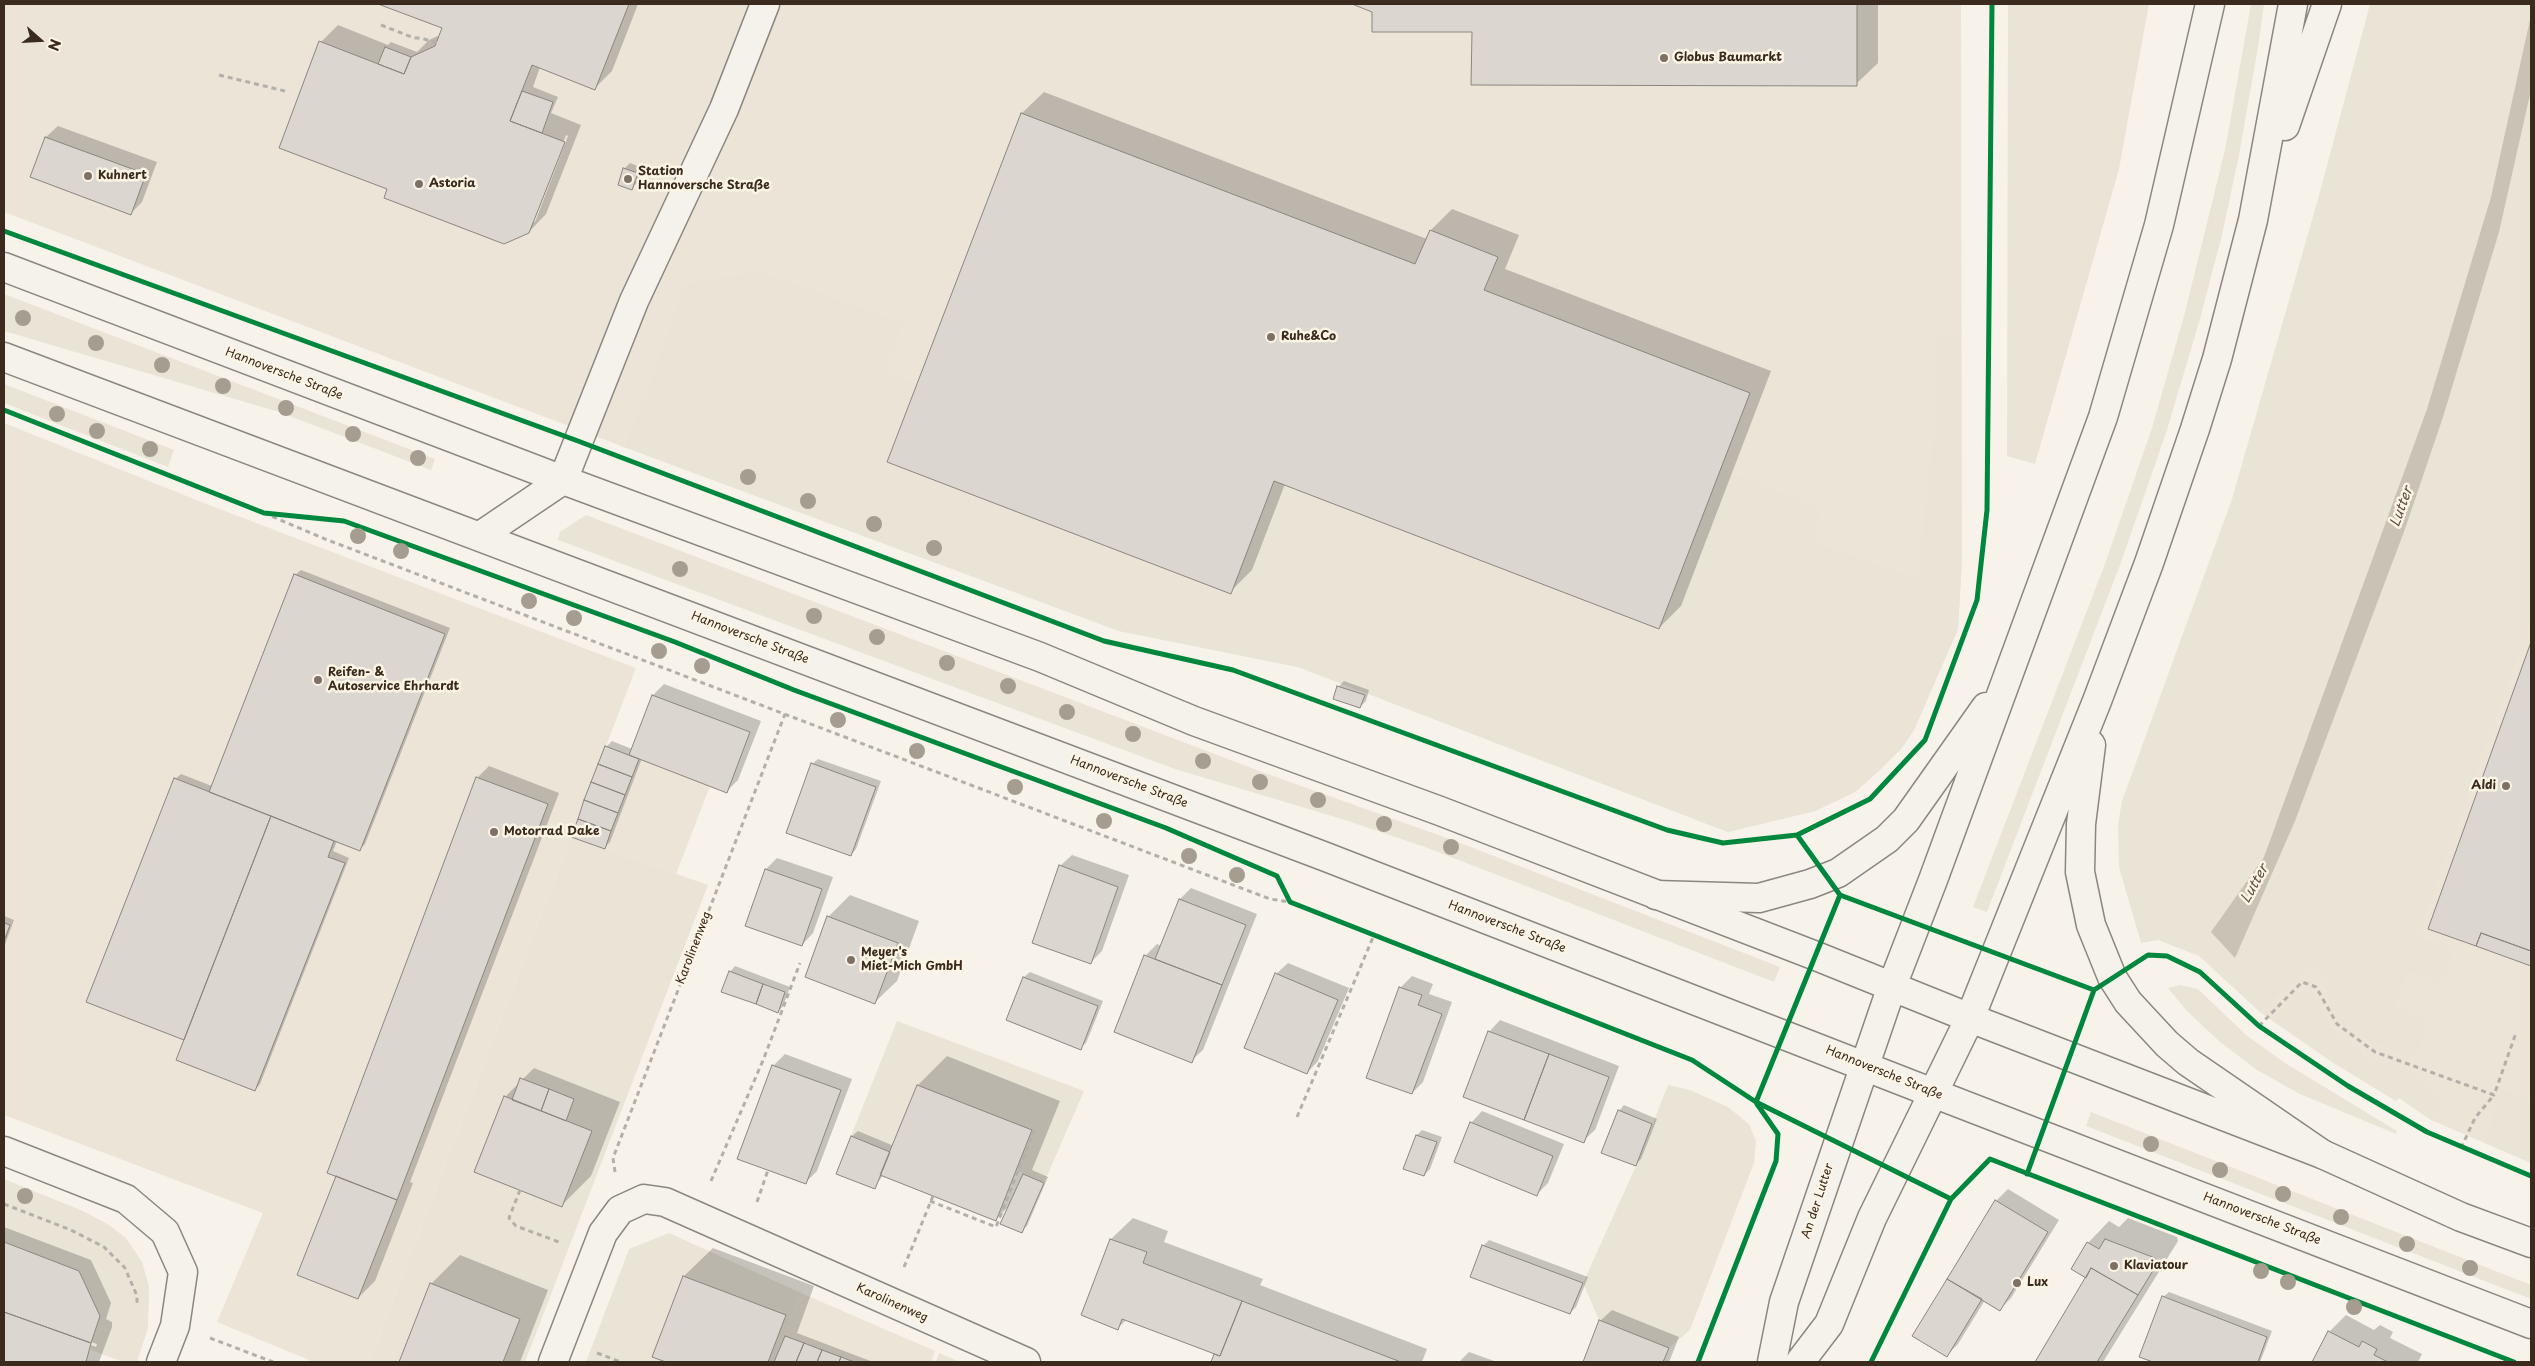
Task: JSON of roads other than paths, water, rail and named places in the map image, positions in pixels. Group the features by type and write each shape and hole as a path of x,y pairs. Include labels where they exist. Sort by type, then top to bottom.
{"main road":[{"path":"480,536 564,480 634,301 724,110 765,4"},
{"path":"1656,895 1760,898 1810,884 1838,873 1888,838 1906,820 2010,672 2103,417 2159,225 2210,4"},
{"path":"1800,1362 1829,1324 1872,1218 1970,1018 2097,701 2152,554 2217,359 2253,220 2293,4"},
{"path":"2253,220 2327,4"},
{"name":"Hannoversche Straße","path":"4,267 564,480 1040,657 1203,724 1440,811 2322,1154 2460,1217 2531,1243"},
{"name":"Hannoversche Straße","path":"4,357 1326,857 2531,1324"},
{"name":"An der Lutter","path":"1772,1362 1784,1302 1863,1065 2010,672"},
{"path":"2097,701 2082,805 2080,864 2091,926 2112,978 2128,1002 2167,1044 2188,1062 2322,1154"},
{"path":"4,1151 126,1199 166,1232 183,1272 175,1326 161,1362"},
{"name":"Karolinenweg","path":"553,1362 603,1233 620,1210 644,1200 665,1202 1026,1362"}],"water":[{"name":"Lutter","path":"2531,15 2531,90 2499,232 2443,417 2405,529 2295,821 2235,958 2211,932 2264,857 2427,409 2491,197"}],"place":[{"name":"Globus Baumarkt","path":"1664,58"},
{"name":"Kuhnert","path":"88,176"},
{"name":"Station Hannoversche Straße","path":"628,179"},
{"name":"Astoria","path":"419,184"},
{"name":"Ruhe&Co","path":"1271,337"},
{"name":"Reifen- & Autoservice Ehrhardt","path":"318,680"},
{"name":"Aldi","path":"2506,786"},
{"name":"Motorrad Dake","path":"494,832"},
{"name":"Meyer's Miet-Mich GmbH","path":"851,960"},
{"name":"Klaviatour","path":"2114,1266"},
{"name":"Lux","path":"2017,1283"}]}
